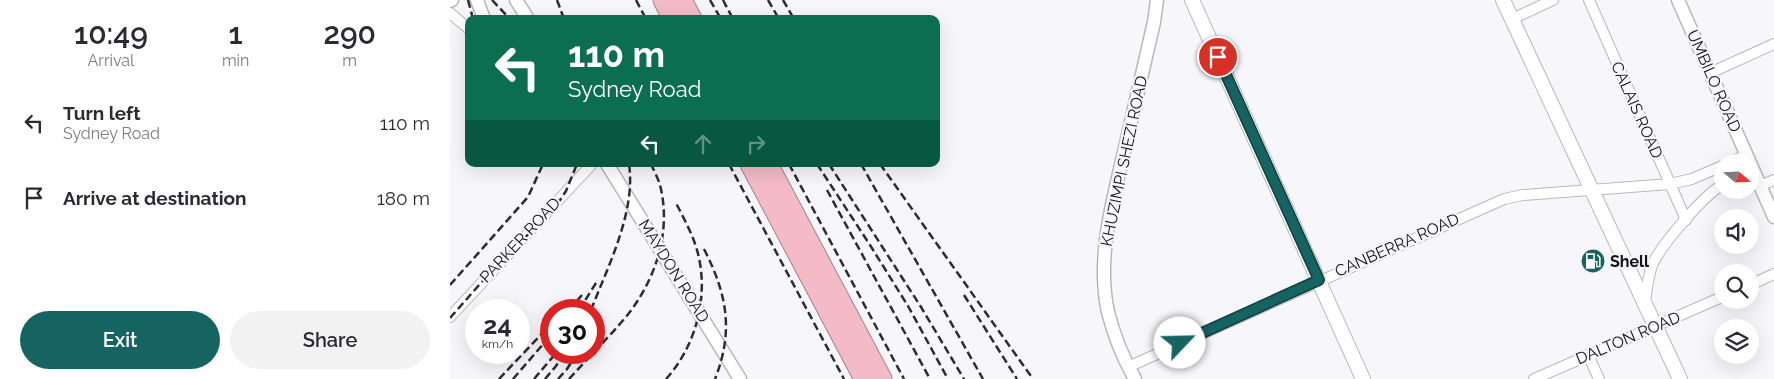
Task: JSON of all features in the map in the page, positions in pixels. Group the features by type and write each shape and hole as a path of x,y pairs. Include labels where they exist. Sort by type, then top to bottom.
{"highway":[{"path":"663,0 671,15"},
{"path":"682,0 690,15"},
{"path":"752,167 864,379"},
{"path":"770,167 882,379"}],"main road":[{"path":"1192,0 1363,379"},
{"path":"1504,0 1680,379"}],"street":[{"path":"477,0 483,15"},
{"path":"516,0 525,15"},
{"name":"KHUZIMPI SHEZI ROAD","path":"1134,379 1118,343 1108,311 1105,282 1105,248 1110,213 1154,22 1157,0"},
{"path":"1512,19 1553,0"},
{"name":"CALAIS ROAD","path":"1589,0 1686,220"},
{"name":"UMBILO ROAD","path":"1678,0 1747,154"},
{"path":"450,13 465,26"},
{"path":"1710,72 1774,44"},
{"name":"PARKER ROAD","path":"450,316 589,167"},
{"name":"MAYDON ROAD","path":"609,167 740,379"},
{"name":"CANBERRA ROAD","path":"1128,367 1319,280 1504,199 1523,195 1670,184 1692,179 1714,169"},
{"path":"1760,186 1774,180"},
{"name":"UMBILO ROAD","path":"1760,186 1774,217"},
{"path":"1645,301 1648,280 1660,251 1704,198 1714,191"},
{"path":"1759,281 1774,274"},
{"name":"DALTON ROAD","path":"1534,379 1714,301"},
{"path":"1588,355 1599,379"}],"railway":[{"path":"468,0 472,15"},
{"path":"492,0 506,15"},
{"path":"557,0 563,15"},
{"path":"636,0 644,15"},
{"path":"710,0 719,15"},
{"path":"723,0 731,15"},
{"path":"768,0 777,15"},
{"path":"783,0 792,15"},
{"path":"450,285 528,197 542,167"},
{"path":"450,318 502,259 552,212 566,191 576,167"},
{"path":"595,299 625,220 630,182 629,167"},
{"path":"605,341 619,326 641,295 649,280 660,250 663,234 663,201 660,185 652,167"},
{"path":"731,167 844,379"},
{"path":"791,167 904,379"},
{"path":"819,167 908,306 948,379"},
{"path":"831,167 921,307 964,379"},
{"path":"863,167 983,379"},
{"path":"882,167 1033,379"},
{"path":"827,190 930,379"},
{"path":"666,379 685,352 692,338 697,322 702,290 699,258 695,243 675,201"},
{"path":"704,249 723,297 725,313 725,345 715,379"},
{"path":"586,299 596,283"},
{"path":"579,299 582,295"},
{"path":"964,295 1017,379"},
{"path":"499,379 540,336"},
{"path":"513,379 540,348"},
{"path":"534,379 547,364"},
{"path":"545,379 557,364"},
{"path":"558,379 570,364"},
{"path":"569,379 583,364"}],"place":[{"name":"Shell","path":"1593,261"}],"route":[{"path":"1180,343 1319,280 1218,57"}]}
